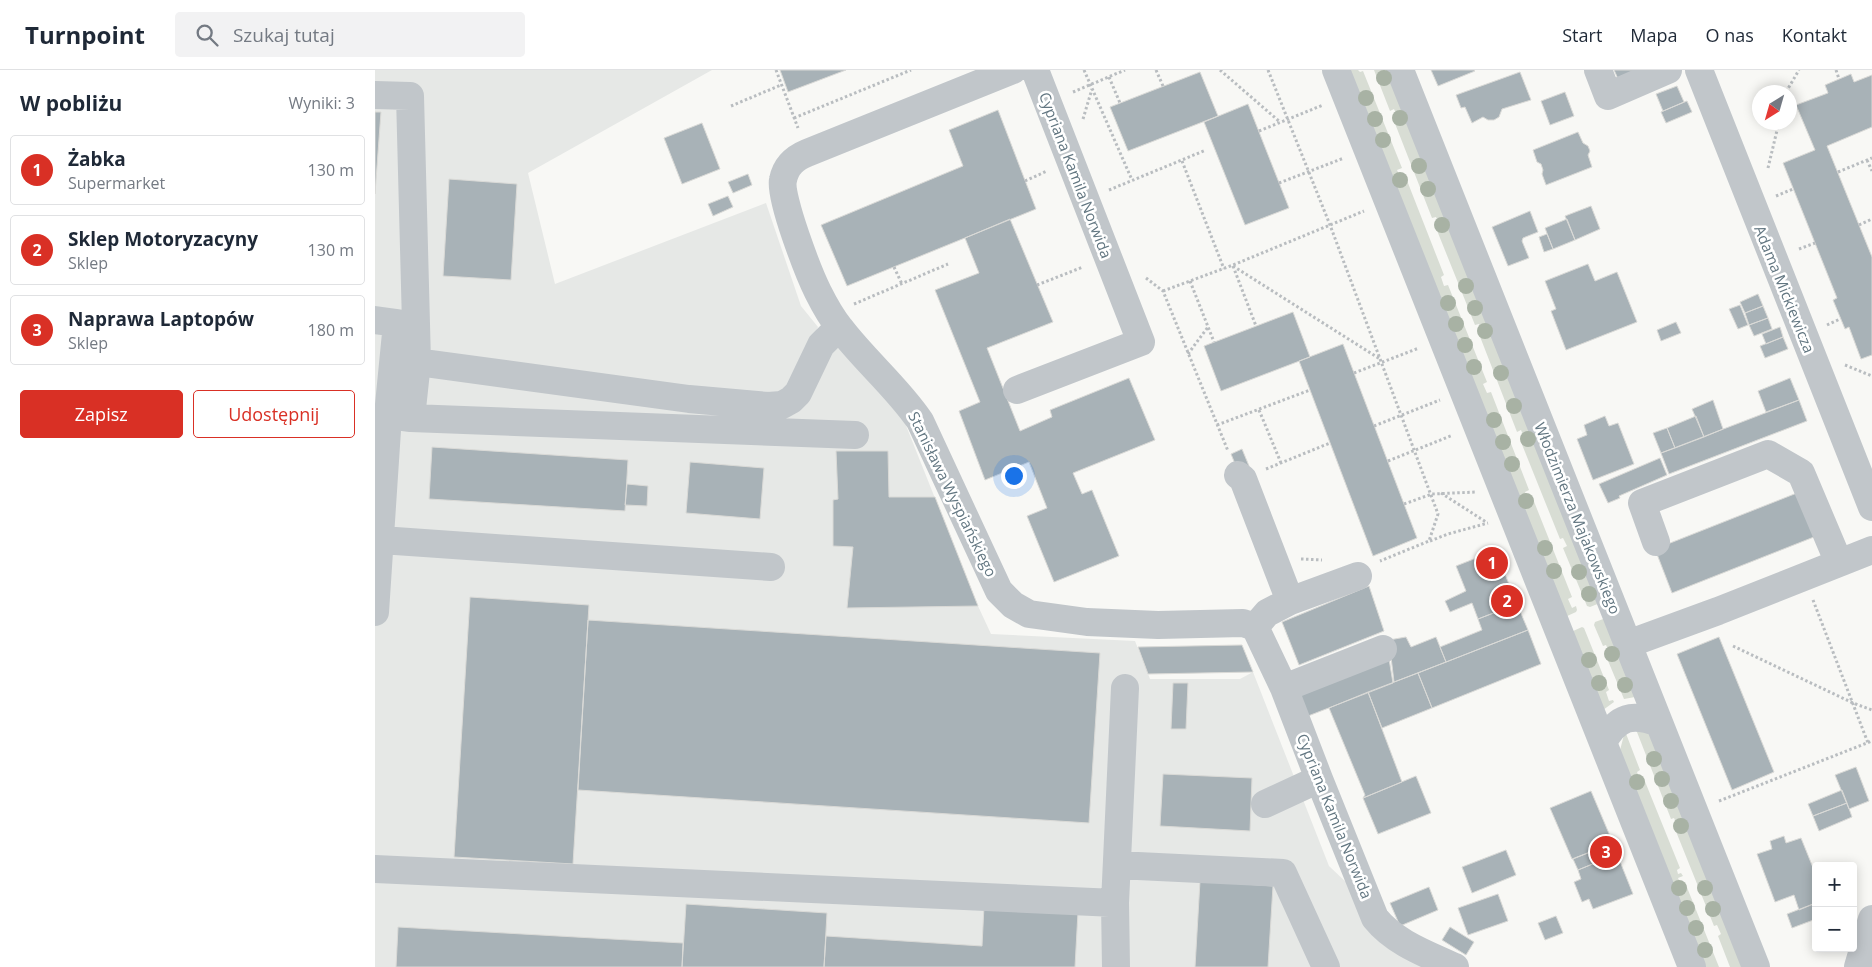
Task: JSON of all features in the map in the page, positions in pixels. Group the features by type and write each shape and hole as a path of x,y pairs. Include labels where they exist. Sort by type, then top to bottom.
{"street":[{"path":"807,153 1013,70"},
{"name":"Cypriana Kamila Norwida","path":"1017,390 1141,342 1035,70"},
{"path":"1336,70 1692,967"},
{"name":"Włodzimierza Majakowskiego","path":"1399,70 1756,967"},
{"path":"1598,70 1608,96 1668,70"},
{"name":"Adama Mickiewicza","path":"1707,73 1864,461 1872,507"},
{"path":"375,95 410,96 417,362 400,416 381,540 375,612"},
{"name":"Stanisława Wyspiańskiego","path":"807,153 793,161 785,172 782,181 784,199 817,291 835,321 870,365 907,402 920,421 999,591 1013,605 1029,614 1087,622 1158,625 1243,623 1255,627"},
{"path":"375,320 397,323 400,416"},
{"path":"417,362 689,399 768,406 782,405 798,393 835,321"},
{"path":"400,416 855,435"},
{"path":"1656,542 1642,503 1768,454 1801,473 1839,563"},
{"path":"1240,477 1290,601"},
{"path":"381,540 771,567"},
{"path":"1628,644 1718,611 1872,550"},
{"path":"1255,627 1267,613 1290,601 1366,570"},
{"name":"Cypriana Kamila Norwida","path":"1255,627 1285,688 1375,918 1384,929 1402,942 1455,967"},
{"path":"1285,688 1383,649"},
{"path":"1116,967 1115,903 1125,688"},
{"path":"1603,742 1610,730 1626,718 1645,718 1659,723"},
{"path":"1265,804 1319,779"},
{"path":"1117,865 1283,873 1326,967"},
{"path":"375,869 1115,903"},
{"path":"1858,967 1872,919"}],"path":[{"path":"776,70 807,153"},
{"path":"794,118 911,70"},
{"path":"1084,70 1132,180 1206,150"},
{"path":"1047,101 1125,70"},
{"path":"1156,70 1163,86"},
{"path":"1219,70 1280,122"},
{"path":"1268,70 1330,225 1432,494 1438,514 1429,541"},
{"path":"1790,85 1799,70"},
{"path":"1836,70 1839,79"},
{"path":"1109,77 1120,103"},
{"path":"731,106 781,84"},
{"path":"1259,131 1323,105"},
{"path":"1279,183 1345,158"},
{"path":"1838,172 1872,158"},
{"path":"1867,160 1872,171"},
{"path":"1182,161 1224,269"},
{"path":"1025,181 1052,169"},
{"path":"1330,443 1240,477 1163,291 1224,269 1357,213"},
{"path":"1859,225 1872,219"},
{"path":"835,321 902,284 948,264"},
{"path":"1037,285 1088,265"},
{"path":"1233,265 1256,326"},
{"path":"1233,265 1381,361"},
{"path":"894,267 902,284"},
{"path":"1190,281 1214,342"},
{"path":"1829,324 1840,319"},
{"path":"1188,354 1208,327"},
{"path":"1354,373 1381,361 1420,348"},
{"path":"1217,425 1310,390"},
{"path":"1374,426 1441,400"},
{"path":"1259,410 1281,463"},
{"path":"1387,461 1454,434"},
{"path":"1404,504 1432,494 1477,492"},
{"path":"1366,570 1429,541 1489,523 1441,493"},
{"path":"1273,557 1329,560"},
{"path":"1717,802 1870,742 1804,576"},
{"path":"1733,646 1853,703 1872,710"}],"shaded area":[{"path":"375,70 712,70 528,173 555,284 766,203 801,306 818,327 814,336 841,345 905,423 991,634 1135,641 1150,679 1240,679 1253,672 1329,866 1348,884 1370,933 1386,947 1423,967 375,967"},
{"path":"1348,70 1363,71 1402,168 1397,170 1401,179 1406,178 1444,275 1441,277 1444,286 1448,285 1487,382 1483,384 1487,393 1491,392 1529,490 1525,492 1528,501 1533,499 1572,597 1568,599 1572,608 1576,606 1576,612 1565,617"},
{"path":"1374,70 1389,70 1600,603 1590,607 1587,606 1563,548 1567,546 1563,538 1560,539 1521,442 1525,440 1521,430 1517,432 1479,334 1482,333 1479,324 1475,325 1436,228 1440,226 1436,217 1432,218 1394,121 1398,118 1394,109 1390,111"},
{"path":"1606,618 1635,697 1624,699 1606,656 1610,654 1606,645 1603,646 1594,625 1595,622"},
{"path":"1582,627 1609,690 1606,692 1609,701 1613,700 1614,702 1603,710 1571,632"},
{"path":"1635,727 1651,734 1745,967 1730,967 1718,936 1721,934 1717,925 1714,926 1675,829 1678,827 1674,818 1671,819"},
{"path":"1625,731 1640,770 1637,772 1640,780 1644,779 1680,868 1677,870 1678,874 1681,873 1683,876 1678,878 1682,887 1686,885 1719,967 1704,967 1619,754"}],"building":[{"path":"780,70 846,70 788,92"},
{"path":"1431,70 1474,70 1475,71 1438,86"},
{"path":"1614,70 1647,70 1619,81"},
{"path":"1200,72 1218,116 1128,151 1110,107"},
{"path":"1520,72 1531,100 1502,109 1499,117 1494,120 1488,120 1483,117 1472,123 1465,107 1461,108 1456,95"},
{"path":"1851,74 1854,82 1872,75 1872,127 1827,146 1872,257 1872,355 1861,359 1849,327 1845,329 1833,300 1837,298 1783,163 1815,150 1797,105 1828,93 1825,85"},
{"path":"1677,86 1684,102 1663,111 1656,94"},
{"path":"1565,92 1574,116 1550,125 1541,101"},
{"path":"1687,101 1692,112 1666,123 1661,112"},
{"path":"1248,104 1289,208 1245,225 1204,122"},
{"path":"998,110 1036,209 847,286 821,225 963,166 949,130"},
{"path":"375,112 381,112 375,194"},
{"path":"702,123 720,169 682,184 664,138"},
{"path":"1578,132 1583,143 1588,146 1590,151 1588,155 1592,167 1546,185 1541,164 1537,162 1533,150"},
{"path":"748,174 752,185 733,193 728,182"},
{"path":"449,179 517,184 511,280 443,276"},
{"path":"728,196 733,207 713,216 708,204"},
{"path":"1591,206 1600,229 1575,240 1565,216"},
{"path":"1530,211 1538,232 1523,238 1522,241 1529,258 1508,266 1492,227"},
{"path":"1010,219 1053,322 987,348 1020,431 1052,417 1050,410 1129,378 1155,440 1073,473 1082,494 1092,490 1119,556 1054,582 1027,516 1047,508 1029,462 985,480 959,411 980,402 935,290 979,273 965,238"},
{"path":"1567,219 1575,240 1553,249 1545,228"},
{"path":"1547,234 1553,249 1544,252 1539,237"},
{"path":"1588,264 1595,281 1617,272 1637,322 1566,350 1551,311 1556,309 1545,281"},
{"path":"1758,294 1763,306 1745,313 1740,302"},
{"path":"1740,305 1748,325 1738,329 1729,309"},
{"path":"1763,306 1768,318 1749,325 1745,313"},
{"path":"1293,312 1310,357 1221,391 1204,346"},
{"path":"1768,318 1772,329 1754,336 1749,325"},
{"path":"1676,322 1681,333 1661,341 1657,330"},
{"path":"1780,327 1783,337 1766,344 1762,334"},
{"path":"1783,337 1788,349 1765,358 1760,346"},
{"path":"1343,344 1417,538 1373,556 1299,361"},
{"path":"1790,378 1799,400 1766,412 1758,391"},
{"path":"1713,400 1723,429 1704,437 1692,409"},
{"path":"1799,400 1807,421 1669,474 1661,453"},
{"path":"1605,416 1609,426 1618,423 1634,464 1593,480 1577,439 1587,435 1584,425"},
{"path":"1696,416 1704,437 1675,448 1667,428"},
{"path":"1667,428 1675,448 1661,453 1653,433"},
{"path":"432,447 628,460 625,511 429,499"},
{"path":"1242,449 1249,466 1238,471 1231,454"},
{"path":"836,451 888,451 889,497 935,497 978,606 847,608 853,547 833,546 833,500 838,499"},
{"path":"1660,458 1667,475 1619,496 1620,498 1608,503 1599,484"},
{"path":"690,462 764,468 760,519 686,513"},
{"path":"627,484 648,486 647,506 625,505"},
{"path":"1802,491 1819,535 1672,593 1655,549"},
{"path":"1489,553 1498,557 1517,604 1478,619 1472,603 1450,612 1445,601 1466,591 1456,566"},
{"path":"1369,586 1384,631 1299,665 1282,622"},
{"path":"470,597 589,605 573,864 454,857"},
{"path":"1517,604 1528,630 1446,662 1440,647 1482,630 1478,619"},
{"path":"588,620 1100,653 1089,823 578,790"},
{"path":"1528,630 1541,664 1432,708 1418,673"},
{"path":"1406,637 1411,647 1436,637 1446,662 1394,682 1389,640"},
{"path":"1719,637 1774,772 1732,790 1677,654"},
{"path":"1242,645 1253,672 1148,674 1138,647"},
{"path":"1389,659 1393,683 1308,716 1300,695"},
{"path":"1418,673 1432,708 1382,728 1368,692"},
{"path":"1173,683 1188,683 1186,729 1171,729"},
{"path":"1368,692 1402,782 1363,798 1365,795 1329,708"},
{"path":"1856,767 1869,801 1849,809 1835,775"},
{"path":"1163,774 1252,778 1250,831 1160,826"},
{"path":"1416,776 1431,813 1378,834 1363,798"},
{"path":"1842,790 1847,803 1813,816 1808,804"},
{"path":"1591,791 1613,843 1572,859 1550,808"},
{"path":"1847,803 1852,817 1819,831 1813,816"},
{"path":"1784,836 1786,843 1801,838 1812,865 1812,905 1799,910 1794,895 1775,902 1757,854 1772,849 1770,841"},
{"path":"1613,843 1617,854 1578,870 1573,859"},
{"path":"1506,850 1516,875 1472,893 1462,867"},
{"path":"1617,854 1633,894 1593,909 1589,899 1582,902 1574,882 1581,879 1578,870"},
{"path":"1200,881 1273,886 1268,967 1195,967"},
{"path":"1429,887 1438,910 1400,926 1390,903"},
{"path":"1498,894 1508,921 1468,935 1458,908"},
{"path":"686,904 827,913 824,967 682,967"},
{"path":"1812,904 1812,920 1792,928 1787,914"},
{"path":"984,906 1078,912 1075,967 824,967 826,936 982,946"},
{"path":"1556,916 1563,933 1545,940 1538,923"},
{"path":"398,927 683,943 682,967 396,967"},
{"path":"1450,927 1474,942 1466,955 1442,940"}],"place":[{"name":"Żabka","path":"1492,563"},
{"name":"Sklep Motoryzacyny","path":"1507,601"},
{"name":"Naprawa Laptopów","path":"1606,852"}]}
